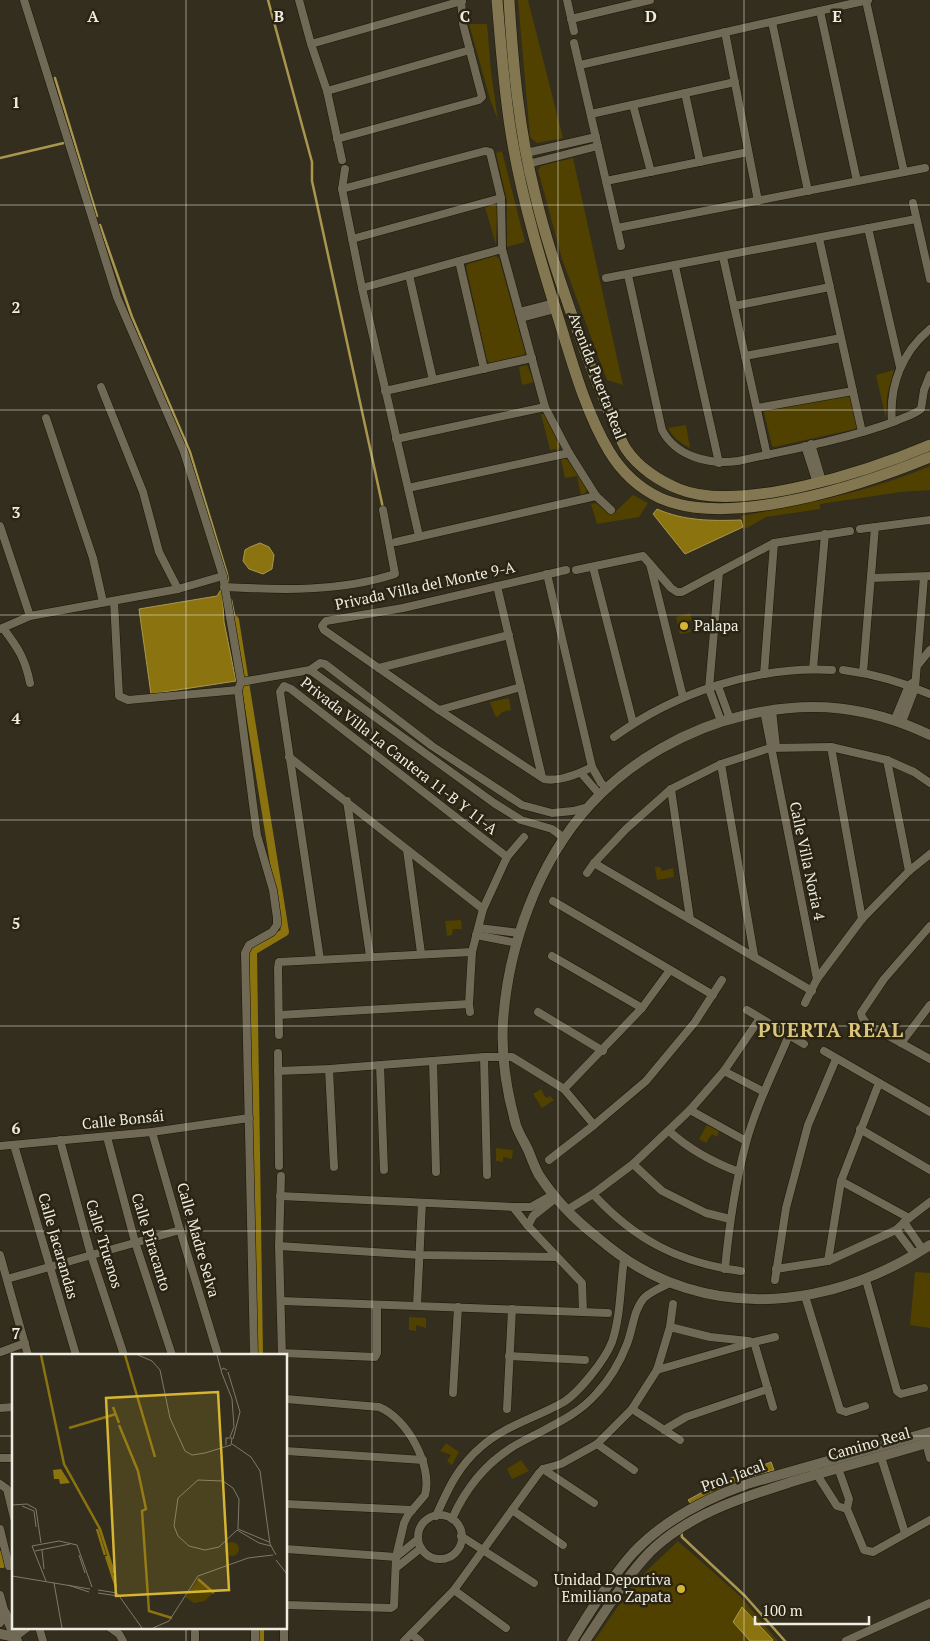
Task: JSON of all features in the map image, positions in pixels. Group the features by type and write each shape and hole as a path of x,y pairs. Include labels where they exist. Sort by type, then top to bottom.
{"main road":[{"name":"Avenida Puerta Real","path":"497,0 502,66 512,138 542,265 592,416 609,451 627,475 642,488 662,498 682,505 721,509 755,506 793,499 875,478 930,457"},
{"name":"Avenida Puerta Real","path":"509,0 512,50 527,158 544,229 564,297 607,410 626,448 640,465 680,490 709,496 752,496 819,482 900,457 930,445"},
{"path":"592,416 607,410"}],"street":[{"path":"24,0 117,297 184,452 223,576 240,686 254,821 273,890 277,918 277,924 272,932 249,945 245,951 254,1354"},
{"path":"299,0 327,92 342,160"},
{"path":"567,0 574,31"},
{"path":"571,19 650,0"},
{"path":"580,65 867,0 904,172"},
{"path":"311,44 462,1 463,24 482,92 481,99 337,139"},
{"path":"820,11 856,182"},
{"path":"772,22 808,191"},
{"path":"725,32 758,201"},
{"path":"574,43 621,246"},
{"path":"327,92 470,50"},
{"path":"591,114 735,82"},
{"path":"685,93 700,162"},
{"path":"633,105 651,172"},
{"path":"527,158 544,149 596,137"},
{"path":"527,158 546,159 598,146"},
{"path":"544,149 546,159"},
{"path":"342,189 486,151 491,154 501,198 502,249 546,407 569,453 596,496 611,510"},
{"path":"606,181 748,152"},
{"path":"617,228 925,168"},
{"path":"345,169 342,189 352,239 419,536"},
{"path":"352,239 501,198"},
{"path":"912,203 930,279"},
{"path":"606,278 916,219"},
{"path":"868,228 900,367"},
{"path":"819,238 862,432"},
{"path":"362,288 502,249"},
{"path":"723,257 767,455"},
{"path":"459,261 484,369"},
{"path":"675,266 719,462"},
{"path":"409,275 433,380"},
{"path":"628,275 662,430 666,437 679,449 704,460 719,462 738,461 862,432 892,422 921,409 924,390 930,375"},
{"path":"734,306 830,287"},
{"path":"520,315 555,306"},
{"path":"892,422 891,401 900,367 916,343 930,329"},
{"path":"745,356 841,338"},
{"path":"385,391 532,358"},
{"path":"101,387 142,492 159,552 178,589"},
{"path":"757,408 853,391"},
{"path":"396,439 546,407"},
{"path":"46,418 91,551 103,602"},
{"path":"808,445 819,482"},
{"path":"408,488 569,453"},
{"path":"396,542 596,496"},
{"path":"224,587 291,589 336,587 380,579 395,574 383,510"},
{"path":"860,529 930,520"},
{"path":"0,526 30,616"},
{"path":"864,672 876,527"},
{"path":"576,570 643,556 671,588 677,592 688,590 774,543 850,531"},
{"path":"813,669 825,534"},
{"path":"764,674 774,543"},
{"path":"649,562 683,697"},
{"path":"593,567 633,723"},
{"name":"Privada Villa del Monte 9-A","path":"542,777 439,710 324,630 322,626 325,622 403,608 566,570"},
{"path":"719,573 709,689 724,716"},
{"path":"547,574 592,767 600,789"},
{"path":"30,683 26,665 20,651 1,628 30,616 178,589 223,576"},
{"path":"872,578 927,576 917,666 913,684 901,716"},
{"path":"497,586 542,777 554,780 581,773 592,767"},
{"path":"114,601 119,696 128,700 240,686 310,670 320,663 325,664 432,746 522,805 552,813 588,807"},
{"path":"379,668 508,635"},
{"path":"917,666 930,650"},
{"path":"614,737 633,723 683,697 718,686 764,674 813,669 832,670"},
{"path":"310,670 510,813 521,820 552,829 564,838"},
{"path":"843,670 864,672 913,684 930,694"},
{"name":"Privada Villa La Cantera 11-B Y 11-A","path":"320,959 280,692 284,686 291,689 507,858"},
{"path":"439,710 520,686"},
{"path":"718,686 724,716"},
{"path":"919,1249 909,1260 866,1280 805,1296 750,1300 703,1293 670,1283 645,1272 624,1259 589,1231 556,1196 539,1174 517,1126 504,1057 503,1023 508,983 518,938 535,891 554,853 600,789 665,747 724,716 769,715 802,707 844,708 901,716 930,735"},
{"name":"Calle Villa Noria 4","path":"769,715 773,748 817,979"},
{"path":"403,738 410,730"},
{"path":"831,747 862,919"},
{"path":"587,874 594,863 626,829 671,789 721,764 773,748 831,747 887,760 914,772 930,783"},
{"path":"289,756 483,909"},
{"path":"887,760 909,871"},
{"path":"721,764 754,955"},
{"path":"581,773 600,789"},
{"path":"671,789 690,919"},
{"path":"347,800 370,956"},
{"path":"279,1014 470,1008 472,952 483,909 507,858 524,837"},
{"path":"407,850 421,954"},
{"path":"805,1003 817,979 862,919 909,871 930,854"},
{"path":"594,863 754,955 812,991"},
{"path":"553,900 713,996"},
{"path":"930,926 884,979 861,1013 867,1024 930,1059"},
{"path":"478,932 518,938"},
{"path":"279,1035 279,962 472,952"},
{"path":"552,956 642,1008"},
{"path":"564,1089 603,1051 642,1008 670,970"},
{"path":"549,1160 646,1081 695,1022 722,980"},
{"path":"901,1043 930,1005"},
{"path":"747,1010 804,1044"},
{"path":"538,1012 603,1051"},
{"path":"570,1209 633,1164 690,1110 724,1071 760,1018"},
{"path":"725,1269 730,1219 746,1141 764,1092 789,1036"},
{"path":"824,1051 930,1112"},
{"path":"278,1053 279,1166"},
{"path":"484,1057 487,1175"},
{"path":"278,1071 504,1057 564,1089 594,1125"},
{"path":"775,1280 786,1208 808,1125 836,1059"},
{"path":"433,1061 436,1172"},
{"path":"380,1065 384,1170"},
{"path":"329,1069 334,1168"},
{"path":"724,1071 764,1092"},
{"path":"828,1261 841,1181 879,1083"},
{"path":"690,1110 746,1141"},
{"name":"Calle Bonsái","path":"0,1146 152,1132 249,1118"},
{"path":"860,1129 930,1170"},
{"path":"669,1131 682,1143 713,1162 739,1172"},
{"name":"Calle Madre Selva","path":"152,1132 218,1354"},
{"name":"Calle Piracanto","path":"107,1137 135,1242 172,1354"},
{"name":"Calle Truenos","path":"60,1140 91,1255 124,1354"},
{"name":"Calle Jacarandas","path":"14,1144 76,1354"},
{"path":"633,1164 662,1191 706,1213 730,1219"},
{"path":"281,1176 279,1246 282,1354"},
{"path":"841,1181 906,1220 919,1249"},
{"path":"593,1194 604,1207 636,1234 680,1257 702,1264 741,1271"},
{"path":"280,1196 526,1208 546,1203"},
{"path":"528,1226 533,1216 556,1196"},
{"path":"776,1269 828,1261 896,1230 930,1202"},
{"path":"417,1305 422,1203"},
{"path":"513,1207 556,1258 582,1283 583,1312"},
{"path":"7,1279 180,1230"},
{"path":"896,1230 919,1249"},
{"path":"279,1246 420,1255 556,1258"},
{"path":"0,1255 28,1354"},
{"path":"436,1516 451,1482 469,1458 482,1446 496,1435 520,1422 564,1402 595,1372 611,1343 620,1306 624,1259"},
{"path":"866,1280 897,1391 902,1394 924,1388"},
{"path":"452,1519 473,1480 493,1460 523,1440 550,1428 580,1410 598,1392 613,1372 627,1344 638,1306 645,1296 670,1283"},
{"path":"805,1296 840,1410 846,1412 864,1406"},
{"path":"282,1301 608,1313"},
{"path":"288,1354 375,1357 377,1353 377,1304"},
{"path":"404,1641 454,1590 535,1478 544,1470 561,1464 596,1444 632,1410 657,1370 670,1327 673,1304"},
{"path":"454,1393 458,1306"},
{"path":"507,1408 512,1309"},
{"path":"670,1327 710,1337 754,1342"},
{"path":"657,1370 776,1337"},
{"path":"754,1342 774,1407"},
{"path":"0,1352 25,1343"},
{"path":"509,1356 585,1360"},
{"path":"664,1430 686,1417 768,1389"},
{"path":"288,1399 382,1408 396,1419 413,1439 426,1470 425,1496 412,1510 404,1523 396,1557 394,1606 391,1608 288,1605"},
{"path":"632,1410 680,1440"},
{"name":"Prol. Jacal","path":"585,1641 627,1581 650,1553 669,1536 704,1514 814,1470 930,1432"},
{"path":"928,1442 930,1458"},
{"name":"Camino Real","path":"814,1470 838,1468 928,1442"},
{"path":"596,1444 634,1470"},
{"path":"288,1451 423,1460"},
{"path":"881,1456 905,1533"},
{"path":"838,1468 849,1499 847,1509 866,1551 872,1552 930,1520"},
{"path":"544,1470 594,1504"},
{"path":"814,1470 837,1506 847,1509"},
{"name":"Prol. Jacal","path":"572,1641 596,1603 634,1553 661,1529 688,1510 718,1494 814,1470"},
{"path":"0,1484 7,1489 12,1510"},
{"path":"288,1504 412,1510"},
{"path":"512,1510 563,1544"},
{"path":"436,1516 452,1519 458,1526 461,1536 458,1550 451,1556 442,1559 433,1558 425,1554 418,1539 419,1531 423,1524 429,1518 436,1516"},
{"path":"0,1529 9,1566"},
{"path":"461,1536 534,1583"},
{"path":"288,1549 396,1557 418,1539"},
{"path":"396,1568 421,1548"},
{"path":"454,1590 506,1628"},
{"path":"0,1595 2,1616 16,1639"},
{"path":"846,1641 930,1603"},
{"path":"16,1639 27,1628"},
{"path":"39,1628 44,1641"},
{"path":"110,1628 119,1634 123,1641"},
{"path":"255,1628 255,1641"},
{"path":"284,1628 284,1641"},
{"path":"195,1632 195,1641"},
{"path":"0,1634 16,1639"},
{"path":"411,1634 420,1641"}],"shaded area":[{"path":"518,0 528,0 563,138 537,143 530,137"},
{"path":"469,24 487,24 498,121 490,99"},
{"path":"502,151 525,242 507,247 507,201 496,153"},
{"path":"573,158 623,385 607,380 562,259 538,170 541,166"},
{"path":"494,205 497,207 496,245 485,207"},
{"path":"495,256 499,258 525,352 524,355 490,363 487,360 466,267 468,264"},
{"path":"527,365 534,382 522,385 519,367"},
{"path":"894,370 887,396 886,419 876,375"},
{"path":"847,396 851,397 857,427 855,429 772,446 765,411"},
{"path":"541,414 545,414 560,446 559,449 550,450"},
{"path":"686,425 690,448 678,440 668,428"},
{"path":"565,458 587,490 586,493 581,495 577,476 565,478 561,459"},
{"path":"930,466 930,490 901,492 820,504 820,509 766,517 745,529 741,516 813,502 861,490"},
{"path":"633,495 648,503 639,517 597,524 591,504 596,503 608,513 613,514"},
{"path":"657,509 688,518 741,520 743,527 685,554 653,514"},
{"path":"260,543 269,547 274,555 272,569 263,574 249,569 243,561 245,550"},
{"path":"222,588 224,622 236,681 151,694 139,609 217,596"},
{"name":"Palapa","path":"690,613 692,620 687,621 691,632 680,634 676,617"},
{"path":"509,698 511,710 502,712 498,717 495,716 490,702"},
{"path":"655,867 660,867 662,871 673,868 674,877 657,880"},
{"path":"461,920 462,929 453,929 452,935 447,936 445,921"},
{"path":"541,1089 546,1098 550,1096 554,1100 542,1108 533,1094"},
{"path":"707,1125 719,1131 717,1137 712,1134 706,1143 699,1139"},
{"path":"496,1148 513,1150 512,1159 503,1157 503,1162 496,1161"},
{"path":"915,1272 930,1273 930,1328 910,1325"},
{"path":"409,1317 426,1318 426,1328 416,1325 416,1331 409,1330"},
{"path":"446,1443 459,1452 452,1465 447,1461 451,1455 440,1451"},
{"path":"521,1460 529,1471 512,1479 507,1469"},
{"path":"771,1462 774,1470 742,1480 691,1504 688,1500 721,1482"},
{"name":"Unidad Deportiva Emiliano Zapata","path":"678,1541 739,1595 778,1641 594,1641 635,1582"},
{"path":"742,1607 772,1641 750,1641 733,1622"}],"waterway":[{"path":"268,0 312,162 312,181 383,508"},
{"path":"55,78 97,216"},
{"path":"0,158 68,142"},
{"path":"100,225 132,317 190,452 228,582"},
{"path":"231,600 235,620"},
{"path":"235,620 285,932 253,951 259,1354"},
{"path":"681,1530 682,1537 745,1596 785,1641"},
{"path":"0,1555 2,1564"},
{"path":"260,1628 260,1641"}],"place":[{"name":"Palapa","path":"684,626"},
{"name":"Unidad Deportiva Emiliano Zapata","path":"681,1589"}],"district":[{"name":"PUERTA REAL","path":"831,1030"}]}
